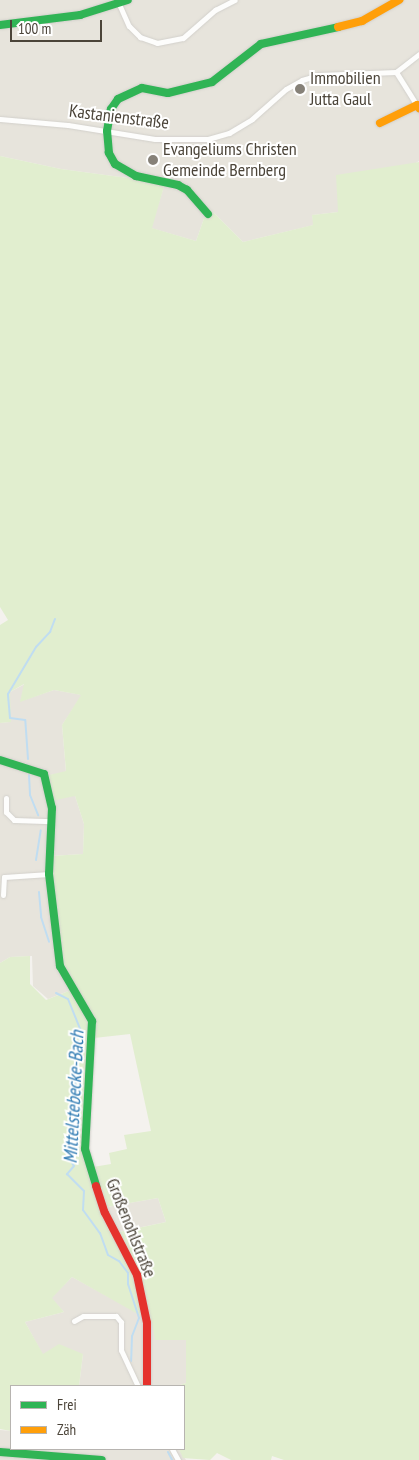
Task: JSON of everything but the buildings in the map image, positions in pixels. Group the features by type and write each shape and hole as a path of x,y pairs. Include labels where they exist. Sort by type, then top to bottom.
{"street":[{"path":"0,25 80,15 128,0"},
{"path":"119,4 129,26 140,37 157,43 182,38 216,10 235,0"},
{"path":"208,214 178,185 123,171 109,153 107,131 110,109 118,99 129,92 142,88 168,93 197,88 212,82 261,44 362,21 399,0"},
{"path":"380,123 418,106 396,72 419,54"},
{"name":"Kastanienstraße","path":"0,119 107,131 155,139 208,139 229,133 252,119 286,89 318,75 396,72"},
{"path":"0,760 44,774 53,821 49,874 4,877 3,896"},
{"path":"6,798 6,812 14,820 53,821"},
{"name":"Großenohlstraße","path":"49,874 60,970 92,1021 86,1149 105,1213 137,1274 147,1323 147,1385"},
{"path":"74,1321 83,1316 116,1316 121,1322 121,1350 138,1385"},
{"path":"0,1452 102,1460"}],"shaded area":[{"path":"0,0 419,0 419,161 338,212 312,215 314,225 243,242 208,207 196,241 151,228 165,183 61,169 0,156"},
{"path":"25,684 21,701 54,690 82,695 62,725 66,772 45,776 75,796 84,824 83,854 50,856 71,990 48,999 33,986 32,956 10,957 0,963 0,723 10,722 10,692"},
{"path":"158,1198 166,1222 118,1232 107,1207"},
{"path":"72,1277 186,1339 186,1383 180,1385 79,1385 83,1354 43,1355 25,1322 64,1312 51,1298"},
{"path":"0,1430 10,1431 10,1450 180,1450 186,1460 0,1460"}],"green space":[{"path":"0,156 61,169 165,183 152,228 196,241 208,207 243,242 313,225 312,215 338,212 336,175 419,162 419,1460 284,1460 272,1456 271,1460 231,1460 217,1453 210,1460 183,1458 179,1450 185,1450 185,1385 180,1385 186,1383 186,1340 155,1340 152,1322 72,1277 52,1298 64,1312 25,1322 43,1354 59,1344 83,1354 79,1385 10,1385 10,1431 0,1429 0,963 10,957 30,956 30,984 46,1000 71,990 61,970 51,856 83,854 84,824 75,796 51,801 45,776 66,771 62,725 81,695 54,690 20,702 24,684 10,692 11,722 0,723 0,625 8,620 0,607","holes":["130,1034 151,1131 124,1135 127,1149 109,1153 111,1164 93,1167 87,1148 94,1038","158,1198 166,1222 119,1232 107,1207"]}],"waterway":[{"name":"Mittelstebecke-Bach","path":"28,759 25,720 10,718 8,694 36,647 50,632 55,619"},
{"name":"Mittelstebecke-Bach","path":"29,775 30,795 38,815"},
{"name":"Mittelstebecke-Bach","path":"36,860 41,830"},
{"name":"Mittelstebecke-Bach","path":"39,892 41,917 49,942"},
{"name":"Mittelstebecke-Bach","path":"56,993 68,999 81,1032 75,1088 78,1097 72,1116 74,1128 69,1158 74,1166 67,1174 84,1191 83,1210 100,1233 108,1255 119,1261 128,1273 128,1284 139,1318 132,1336 131,1361"},
{"name":"Mittelstebecke-Bach","path":"168,1452 172,1460"}],"traffic: fast":[{"path":"0,25 80,15 128,0"},
{"path":"208,214 187,190 178,185 136,176 115,164 109,153 107,131 111,109 118,99 142,88 168,93 212,82 261,44 338,27"},
{"path":"0,760 44,774 52,808 49,874 60,966 92,1021 85,1149 96,1186"},
{"path":"0,1452 102,1460"}],"traffic: slow":[{"path":"338,27 362,21 399,0"},
{"path":"380,123 417,105 419,108"}],"traffic: jam":[{"path":"96,1186 105,1213 137,1275 147,1323 147,1385"}],"place":[{"name":"Immobilien Jutta Gaul","path":"300,89"},
{"name":"Evangeliums Christen Gemeinde Bernberg","path":"153,160"}]}
